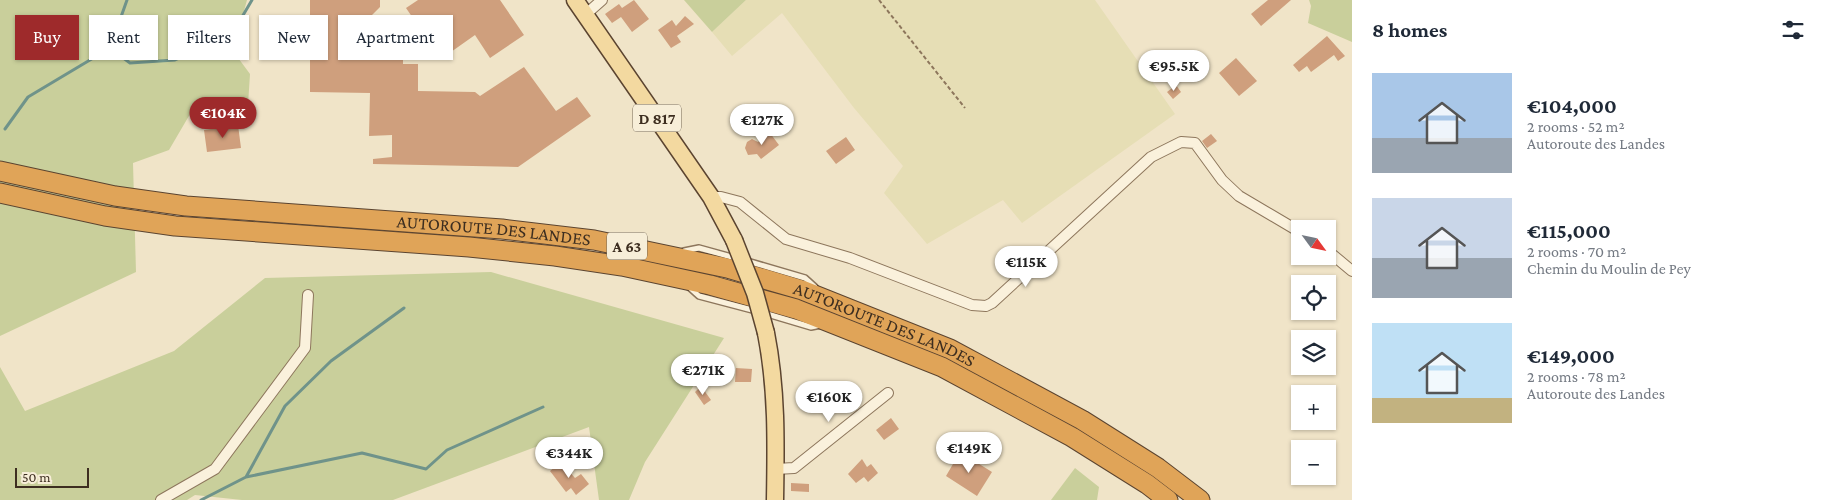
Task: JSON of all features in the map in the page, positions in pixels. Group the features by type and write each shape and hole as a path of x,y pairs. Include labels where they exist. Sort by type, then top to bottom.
{"highway":[{"name":"AUTOROUTE DES LANDES","path":"0,171 115,196 186,206 502,229 594,240 726,268 802,290 950,349 1082,420 1158,468 1200,500"},
{"name":"AUTOROUTE DES LANDES","path":"0,193 105,216 175,226 504,250 590,261 678,277 796,309 942,367 1072,437 1147,484 1168,500"}],"main road":[{"name":"D 817","path":"575,0 711,197 734,240 752,286 766,333 774,383 775,500"}],"street":[{"path":"585,15 602,0"},
{"path":"711,197 721,196 740,202 786,239 850,258 972,305 979,306 992,302 1151,157 1181,142 1195,144 1222,180 1239,196 1291,227"},
{"path":"1336,258 1352,270"},
{"path":"161,500 215,469 305,348 308,295"},
{"path":"776,469 794,468 888,393"}],"path":[{"path":"879,0 964,108"}],"shaded area":[{"path":"746,0 1095,0 1175,114 1022,223 1003,200 927,244 884,193 903,166 854,108 782,13 732,56 712,32"}],"green space":[{"path":"0,0 247,0 243,15 168,15 168,60 240,60 250,74 248,105 193,109 169,150 133,163 136,272 0,336"},
{"path":"684,0 746,0 712,32"},
{"path":"1309,0 1352,0 1352,42 1308,23 1311,6"},
{"path":"491,272 724,338 645,462 629,500 599,500 589,427 393,500 242,500 195,495 187,500 0,500 0,367 25,411 174,351 265,278"},
{"path":"1075,468 1099,487 1097,500 1051,500"}],"building":[{"path":"310,0 380,0 380,7 372,15 338,15 338,60 403,60 403,64 418,64 418,91 475,92 480,96 524,67 556,111 577,97 591,116 518,167 373,164 373,159 392,157 392,135 369,136 370,93 310,92 310,60 328,60 328,15 310,15"},
{"path":"418,0 500,0 524,35 490,58 475,35 453,51 453,15 411,15 406,8"},
{"path":"634,0 649,19 632,32 621,17 612,23 605,14 619,4 622,8"},
{"path":"1268,0 1291,0 1261,26 1251,14"},
{"path":"685,16 694,24 677,36 681,42 671,48 658,30 672,20 676,26"},
{"path":"1327,36 1345,56 1338,61 1334,55 1311,72 1307,66 1299,72 1293,65"},
{"path":"1236,58 1257,81 1239,96 1219,73"},
{"path":"1176,85 1181,92 1173,99 1167,92"},
{"path":"238,125 241,148 207,152 204,130"},
{"path":"770,133 779,145 761,159 757,154 748,155 745,148 747,142 752,139 758,142"},
{"path":"1211,134 1217,141 1207,148 1202,141"},
{"path":"846,137 855,150 836,164 826,151"},
{"path":"736,368 752,369 751,382 735,382"},
{"path":"701,386 711,400 704,405 695,392"},
{"path":"891,418 899,429 884,440 876,430"},
{"path":"960,452 992,472 977,496 946,476"},
{"path":"862,459 867,467 871,464 878,473 868,482 864,477 856,483 848,474"},
{"path":"561,462 575,478 581,474 589,484 576,495 571,488 566,492 550,471"},
{"path":"791,483 809,484 809,492 791,491"}],"waterway":[{"path":"5,129 28,97 110,48 127,0"},
{"path":"126,60 130,63 175,60 232,34 252,0"},
{"path":"201,500 246,477 285,406 331,361 404,308"},
{"path":"246,477 362,453 426,469 447,450 543,407"}]}
